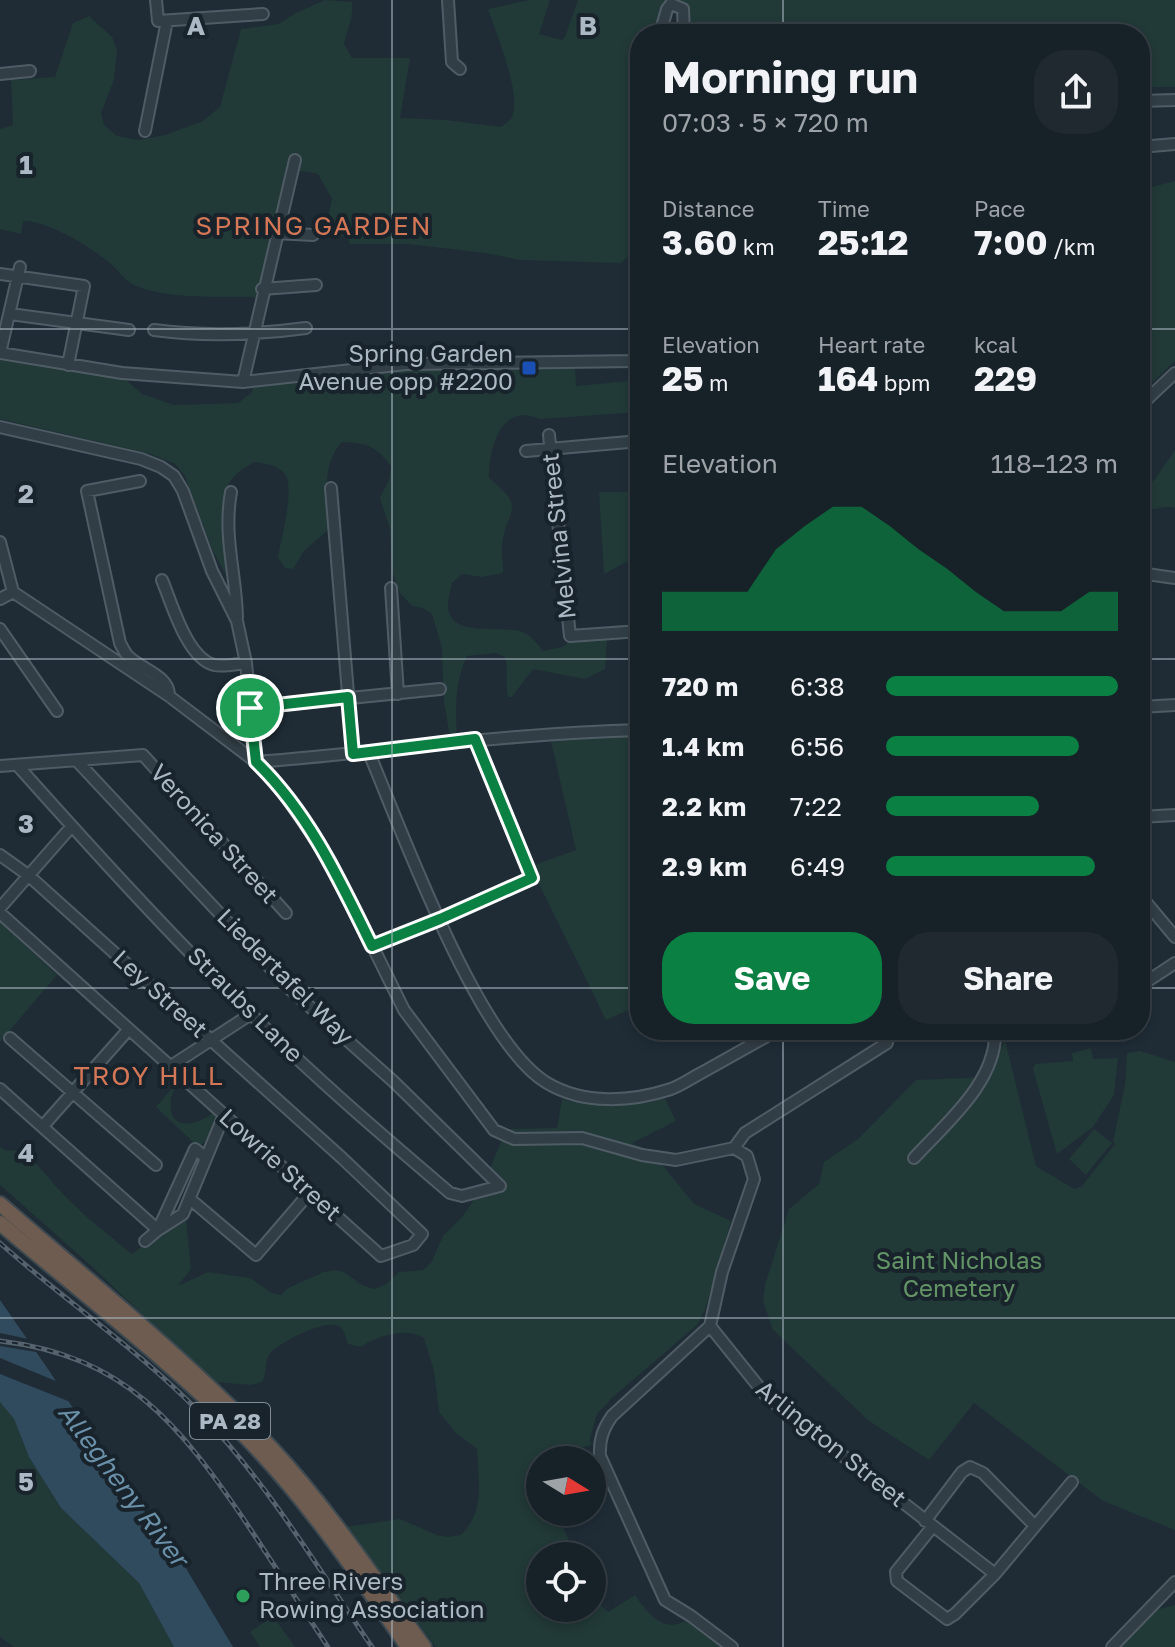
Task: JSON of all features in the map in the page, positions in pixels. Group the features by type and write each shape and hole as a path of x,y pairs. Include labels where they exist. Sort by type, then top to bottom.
{"highway":[{"name":"PA 28","path":"0,1204 204,1383 273,1450 338,1528 424,1647"},
{"name":"PA 28","path":"0,1223 151,1351 245,1436 330,1535 408,1647"}],"street":[{"path":"145,131 163,21 156,0"},
{"path":"448,0 452,62 460,69"},
{"path":"663,24 671,4 683,9 684,24"},
{"path":"163,21 263,14"},
{"path":"0,74 30,71"},
{"path":"1150,101 1175,100"},
{"path":"1150,146 1175,144"},
{"path":"243,382 262,289 295,160"},
{"path":"276,233 313,235"},
{"path":"0,274 19,272 84,286 68,365"},
{"path":"19,272 0,353 68,365 151,376 243,382 406,364 630,360"},
{"path":"262,289 316,285"},
{"path":"10,314 129,330"},
{"path":"154,330 192,335 252,335 306,328"},
{"path":"1150,397 1175,373"},
{"path":"0,427 141,459 174,476 183,491 212,571 237,621"},
{"name":"Melvina Street","path":"549,435 570,636 630,632"},
{"path":"526,451 630,442"},
{"path":"140,481 87,491 120,643 127,656 164,682 169,696"},
{"path":"331,488 353,754"},
{"path":"231,492 227,545 236,588 237,621 246,663 256,762"},
{"path":"0,542 5,594 169,696 273,778 325,853 404,1010 494,1130 502,1135 514,1139 582,1138 642,1155 676,1160 734,1148 745,1133 887,1043"},
{"path":"1150,574 1175,578"},
{"path":"162,580 191,648 202,659 221,665 246,663"},
{"path":"391,588 398,694"},
{"path":"0,629 57,711"},
{"path":"250,708 440,689"},
{"path":"1150,706 1175,705"},
{"path":"256,762 369,753 529,734 630,730"},
{"path":"372,946 532,878 475,739"},
{"path":"369,753 476,995 508,1044 545,1082 581,1097 622,1098 673,1089 760,1040"},
{"name":"Veronica Street","path":"77,761 143,755 286,913"},
{"path":"0,766 77,761"},
{"name":"Liedertafel Way","path":"77,761 291,990 394,1082 500,1186"},
{"name":"Straubs Lane","path":"18,766 251,1014 370,1125 450,1193 462,1196 500,1186"},
{"path":"1150,816 1175,815"},
{"path":"0,910 72,826"},
{"name":"Ley Street","path":"0,855 28,875 422,1234 413,1245 381,1256"},
{"path":"1150,907 1175,937"},
{"name":"Lowrie Street","path":"0,910 381,1256"},
{"path":"1150,979 1175,963"},
{"path":"171,1066 251,1014"},
{"path":"43,1126 129,1029"},
{"path":"10,1038 156,1165"},
{"path":"914,1158 980,1083 994,1053 995,1040"},
{"path":"0,1089 158,1230"},
{"path":"145,1241 183,1214 224,1115"},
{"path":"732,1647 665,1600 600,1456 599,1443 612,1416 710,1326 722,1272 754,1179 747,1156 734,1148"},
{"path":"158,1230 195,1149 205,1157"},
{"path":"190,1199 256,1255 311,1191"},
{"name":"Arlington Street","path":"710,1326 767,1397 995,1574"},
{"name":"Arlington Street","path":"1035,1526 983,1473 970,1467 962,1472 896,1572 897,1581 947,1619 995,1574 1072,1482"},
{"path":"1112,1647 1175,1582"}],"green space":[{"path":"325,0 352,2 344,44 352,58 410,58 400,118 501,127 511,119 514,96 488,9 529,0 550,0 539,34 562,40 578,0 1175,0 1175,87 1150,87 1150,24 682,24 681,11 671,9 668,24 630,24 630,255 621,263 521,260 408,244 350,244 347,236 324,237 332,199 318,174 290,169 257,297 194,296 147,290 131,283 81,243 45,225 23,221 21,234 0,229 0,129 13,125 11,80 54,77 54,80 73,23 89,16 112,37 117,50 114,80 101,113 104,125 117,136 138,140 165,135 203,121 220,107 241,29 279,24"},
{"path":"1175,181 1175,361 1150,385 1150,187"},
{"path":"0,360 125,379 142,394 174,405 238,403 252,392 253,386 387,369 575,367 576,386 630,381 630,413 540,419 526,415 506,422 491,454 489,478 512,504 502,547 503,573 482,577 462,574 452,583 448,602 452,618 459,624 480,629 516,630 532,638 543,651 562,647 571,641 607,640 605,669 585,679 533,669 512,697 508,697 505,657 496,653 467,656 457,695 457,736 450,736 444,702 442,648 432,614 412,606 400,593 392,572 390,529 380,498 389,480 391,466 380,454 358,443 342,442 335,451 328,472 329,529 304,551 293,569 285,568 278,557 289,490 284,473 274,466 254,462 237,473 230,482 225,503 235,587 212,549 185,476 175,464 151,454 0,419"},
{"path":"1175,450 1175,508 1150,510 1150,483"},
{"path":"599,492 630,492 630,560 604,574"},
{"path":"630,736 630,1009 606,1020 538,882 534,865 576,850 551,741"},
{"path":"0,922 57,975 0,1042"},
{"name":"Saint Nicholas Cemetery","path":"1005,1040 1036,1166 1074,1189 1082,1186 1115,1144 1127,1053 1140,1051 1175,1062 1175,1530 1103,1501 974,1403 929,1460 869,1421 773,1330 763,1301 765,1285 789,1209 819,1184 824,1162 858,1139 916,1080 988,1077"},
{"path":"1091,1048 1093,1059 1118,1058 1114,1095 1093,1127 1057,1154 1033,1069 1035,1064 1073,1061 1072,1053"},
{"path":"177,1082 171,1099 174,1118 185,1124 213,1113 216,1117 209,1137 201,1145 195,1144 156,1107"},
{"path":"665,1098 676,1121 632,1143 651,1151 694,1204 731,1221 705,1310 697,1325 597,1414 591,1445 526,1446 526,1526 562,1526 570,1542 526,1542 526,1622 606,1622 606,1610 608,1612 635,1595 657,1620 670,1625 686,1620 721,1647 436,1647 345,1527 400,1519 447,1537 461,1535 474,1515 479,1495 477,1449 456,1433 439,1412 434,1371 424,1338 410,1333 392,1334 361,1347 348,1344 340,1327 325,1325 284,1342 271,1352 262,1382 252,1385 214,1382 0,1185 0,1147 7,1151 19,1150 80,1211 132,1254 158,1233 186,1219 191,1269 178,1286 208,1272 250,1278 272,1293 281,1295 288,1288 336,1270 374,1289 385,1285 399,1272 423,1270 431,1263 443,1236 462,1217 482,1188 506,1129 557,1128 562,1099 588,1104 639,1104"},
{"path":"1094,1129 1112,1143 1086,1175 1069,1159"},
{"path":"0,1402 14,1419 29,1457 61,1508 139,1583 174,1647 14,1647 0,1637"},
{"path":"1175,1605 1175,1647 1121,1647 1155,1610"},
{"path":"273,1616 295,1647 260,1647 250,1632"}],"water":[{"name":"Allegheny River","path":"0,1300 108,1463 181,1560 233,1647 174,1647 139,1583 61,1508 29,1457 14,1419 0,1402"}],"pier":[{"path":"0,1333 33,1340 42,1353 0,1346"},
{"path":"0,1358 63,1384 78,1409 68,1401 0,1374"}],"railway":[{"path":"0,1243 152,1368 224,1439 269,1496 372,1647"},
{"path":"0,1341 44,1349 82,1362 116,1379 146,1401 173,1427 222,1488 328,1647"}],"place":[{"name":"Spring Garden Avenue opp #2200","path":"529,368"},
{"name":"Three Rivers Rowing Association","path":"243,1596"}],"district":[{"name":"SPRING GARDEN","path":"314,226"},
{"name":"TROY HILL","path":"149,1076"}],"route":[{"path":"348,697 353,754 475,739 532,878 372,946 331,862 273,778 256,762 250,708 348,697"}]}
